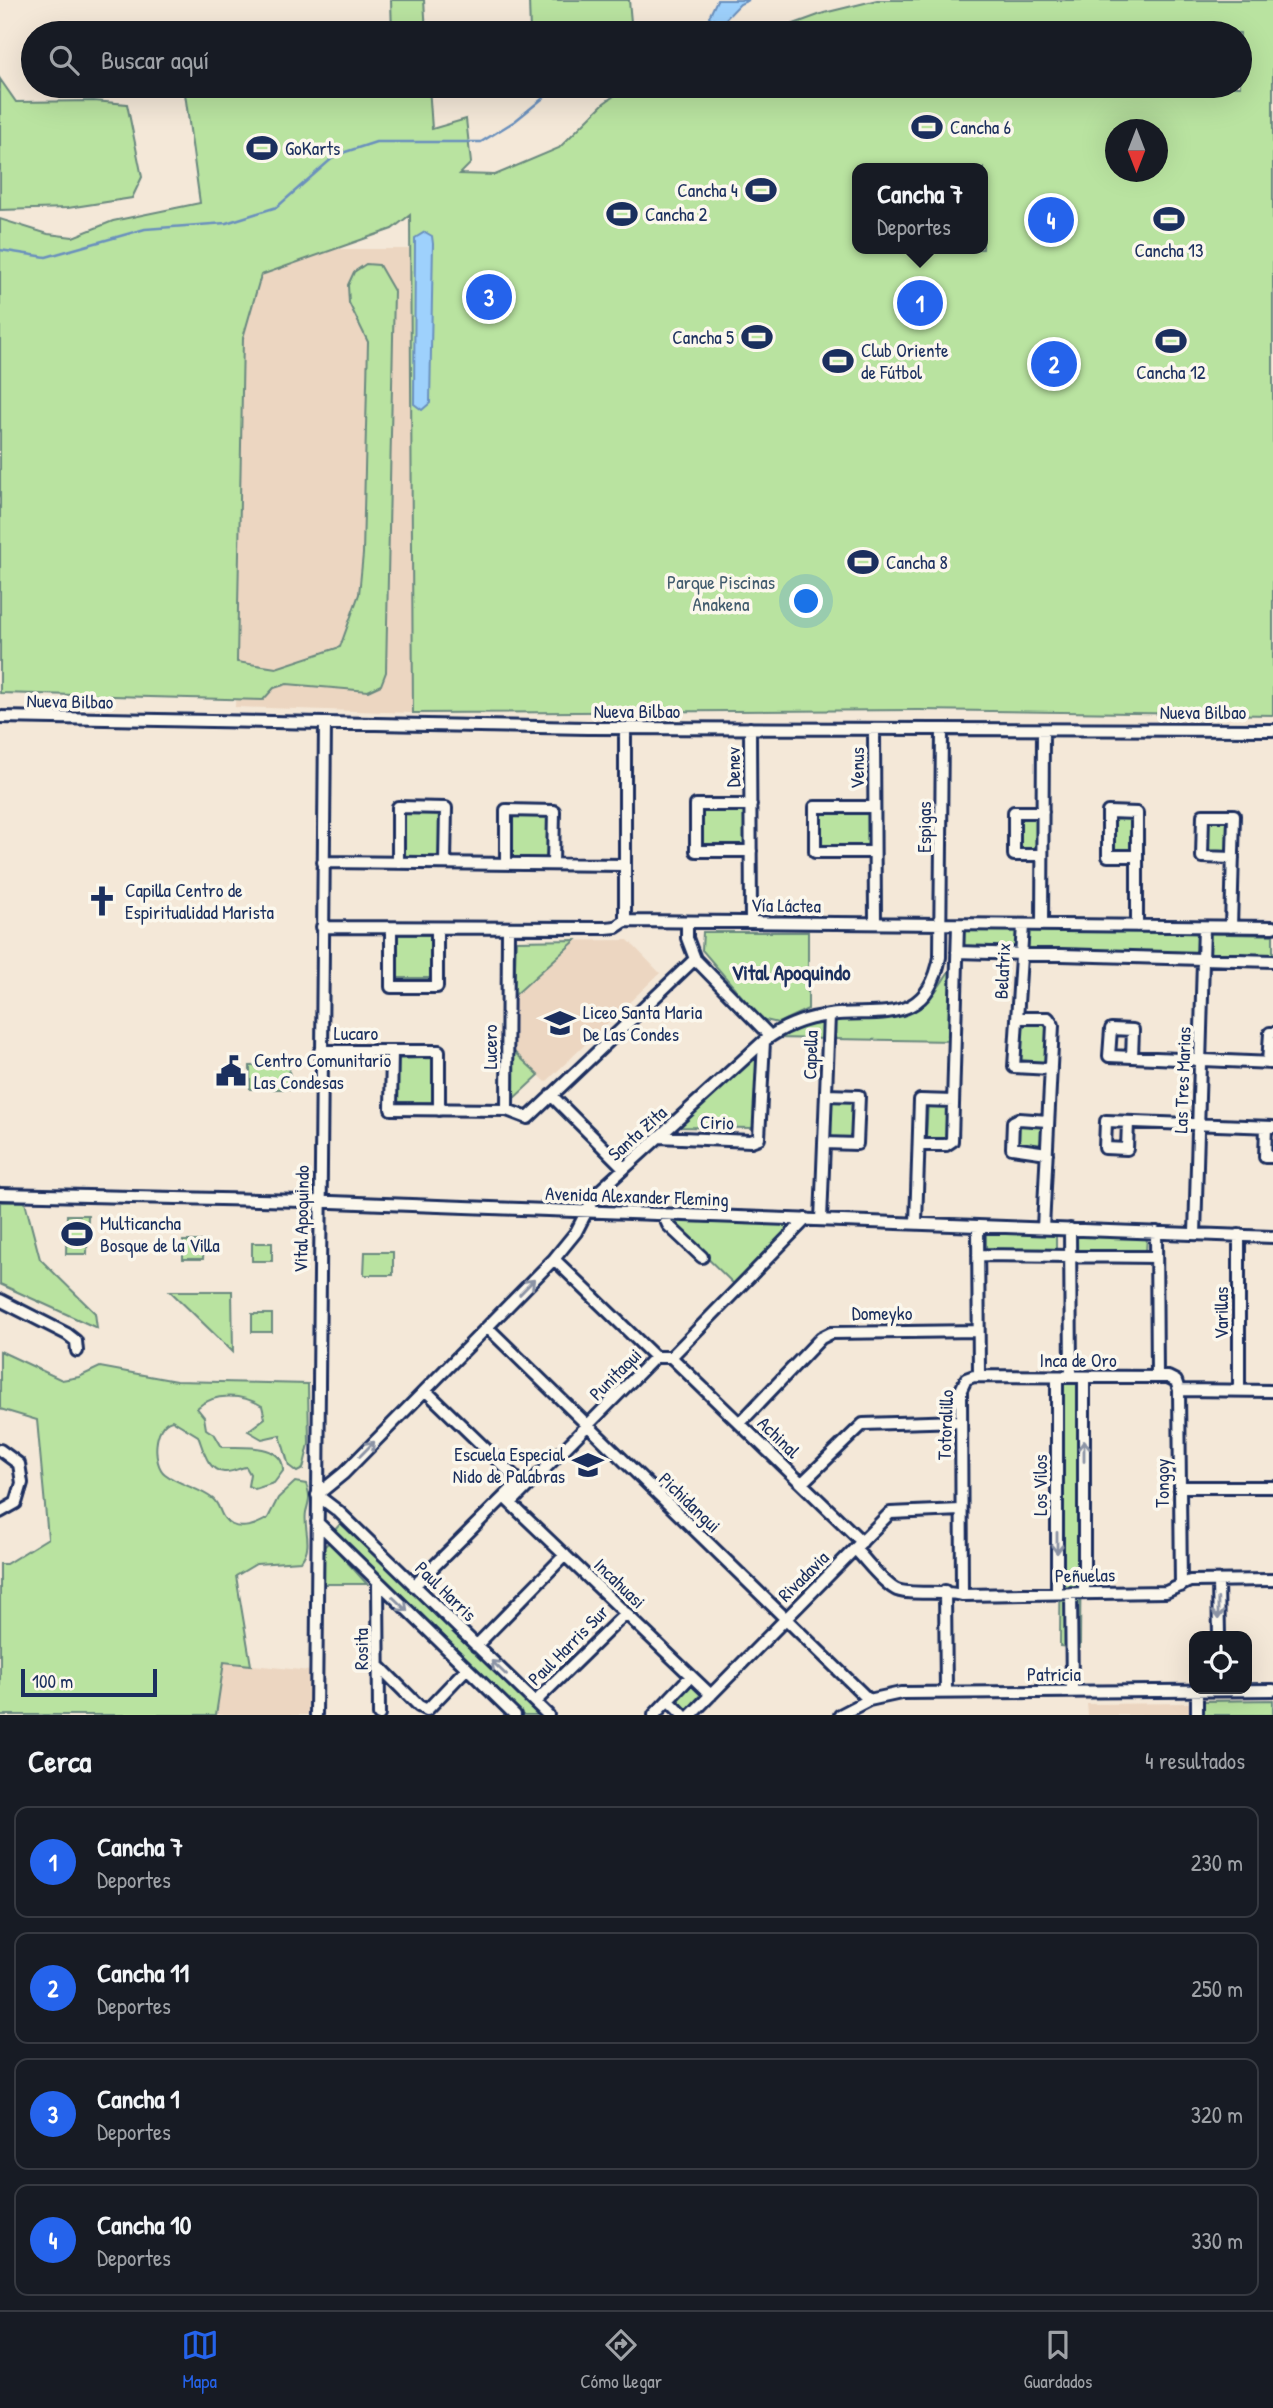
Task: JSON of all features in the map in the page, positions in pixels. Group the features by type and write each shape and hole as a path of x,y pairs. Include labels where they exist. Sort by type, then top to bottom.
{"street":[{"name":"Nueva Bilbao","path":"0,717 625,728 1273,730"},
{"name":"Vital Apoquindo","path":"316,1715 318,1202 325,723"},
{"path":"625,728 625,921"},
{"name":"Denev","path":"750,729 751,922"},
{"name":"Venus","path":"874,729 875,923"},
{"name":"Espigas","path":"942,729 942,924"},
{"path":"1042,925 1043,730"},
{"name":"Denev","path":"751,805 696,806 696,851 751,851"},
{"path":"398,863 398,807 446,808 445,863"},
{"name":"Venus","path":"874,807 815,807 815,852 874,852"},
{"path":"506,864 506,810 554,811 553,864"},
{"path":"1042,855 1014,855 1014,812 1043,812"},
{"path":"1137,856 1108,856 1108,812 1137,813 1137,856 1137,926"},
{"path":"1231,927 1233,858 1234,816 1203,815 1202,858 1233,858"},
{"path":"323,862 625,865"},
{"name":"Vía Láctea","path":"322,927 508,930 606,928 616,927 625,921 1273,928"},
{"path":"687,922 687,938 695,959 767,1038"},
{"name":"Santa Zita","path":"317,1495 332,1485 554,1259 576,1232 590,1201 767,1038 802,1021 829,1015 883,1015 915,1001 936,973 942,924"},
{"path":"919,1145 946,1145 952,1141 958,925"},
{"name":"Belatrix","path":"1023,925 1014,1067 1019,1070 1051,1069"},
{"name":"Las Tres Marias","path":"1195,1234 1204,927"},
{"path":"391,928 391,987 437,987 437,928"},
{"name":"Lucero","path":"508,930 508,1110"},
{"path":"957,952 1273,961"},
{"path":"508,1110 528,1118 695,959"},
{"name":"Capella","path":"821,1220 829,1015"},
{"name":"Belatrix","path":"1017,1018 1048,1018 1053,1025 1043,1228"},
{"path":"1132,1057 1271,1063 1270,1033 1273,1033"},
{"name":"Cirio","path":"658,1137 751,1141 759,1138 767,1038"},
{"name":"Lucaro","path":"320,1051 439,1051 439,1110"},
{"name":"Lucaro","path":"392,1051 391,1109 508,1110"},
{"path":"551,1095 624,1168"},
{"name":"Capella","path":"824,1143 857,1144 858,1132 859,1097 826,1095"},
{"path":"916,1223 920,1100 953,1101"},
{"path":"1047,1153 1012,1148 1013,1122 1019,1119 1048,1121"},
{"path":"1128,1122 1269,1127 1265,1157 1273,1157"},
{"name":"Avenida Alexander Fleming","path":"0,1194 318,1202 1273,1237"},
{"path":"663,1214 668,1225 702,1257"},
{"name":"Punitaqui","path":"414,1586 586,1426 655,1357 671,1357 806,1219"},
{"name":"Totoralillo","path":"962,1595 962,1386 970,1377 979,1375 978,1226"},
{"path":"1070,1229 1071,1377"},
{"path":"1156,1232 1157,1377"},
{"name":"Varillas","path":"1238,1235 1239,1391"},
{"path":"978,1255 1156,1258"},
{"path":"554,1259 655,1357"},
{"path":"0,1300 67,1334 76,1341 77,1351"},
{"name":"Pichidangui","path":"488,1328 869,1700"},
{"name":"Domeyko","path":"740,1423 821,1338 831,1332 978,1331"},
{"name":"Achinal","path":"671,1357 802,1483 896,1590"},
{"name":"Inca de Oro","path":"979,1375 1157,1377 1177,1385 1239,1391 1273,1391"},
{"name":"Los Vilos","path":"1057,1377 1058,1593"},
{"path":"1084,1377 1084,1593"},
{"name":"Tongoy","path":"1177,1385 1181,1586"},
{"path":"426,1391 522,1484"},
{"path":"802,1483 863,1424 961,1421"},
{"path":"0,1450 19,1464 22,1483 16,1503 0,1512"},
{"path":"1180,1487 1273,1487"},
{"name":"Paul Harris","path":"317,1495 548,1715"},
{"name":"Incahuasi","path":"507,1500 711,1695"},
{"name":"Rivadavia","path":"691,1715 894,1511 961,1510"},
{"path":"317,1522 515,1715"},
{"path":"477,1646 565,1555"},
{"name":"Peñuelas","path":"896,1590 946,1591 962,1595 1169,1591 1190,1581 1273,1580"},
{"path":"1218,1581 1219,1631"},
{"name":"Rosita","path":"378,1582 379,1715"},
{"path":"946,1591 946,1692"},
{"path":"1071,1593 1072,1692"},
{"name":"Paul Harris Sur","path":"535,1702 626,1613"},
{"path":"379,1666 419,1706 427,1710 467,1668"},
{"path":"654,1715 691,1676"},
{"name":"Patricia","path":"1252,1690 1273,1690"},
{"name":"Patricia","path":"840,1715 869,1700 901,1693 1189,1691"},
{"path":"1197,1694 1197,1715"},
{"path":"668,1700 683,1715"}],"shaded area":[{"path":"337,249 410,249 413,713 235,707 243,338 261,275"},
{"name":"Liceo Santa Maria De Las Condes","path":"628,940 660,973 546,1082 512,1050 516,941"},
{"path":"224,1662 310,1671 309,1715 216,1715"},
{"path":"1193,1703 1193,1715 1088,1715 1087,1704"}],"green space":[{"path":"391,0 424,0 425,21 392,21"},
{"path":"529,0 629,0 631,21 530,21"},
{"name":"Parque Piscinas Anakena","path":"877,0 1273,0 1273,715 919,710 413,713 410,215 392,229 261,275 243,338 237,662 276,668 340,647 359,594 363,554 368,342 349,303 348,285 354,272 366,264 379,265 394,291 386,672 381,685 368,691 287,684 274,688 263,700 0,693 0,219 48,234 73,237 113,221 200,203 186,98 430,98 432,129 466,119 471,163 460,174 495,175 559,148 611,98 1252,98 1252,21 802,21"},
{"path":"0,79 16,102 94,101 127,104 142,177 132,198 68,208 0,210"},
{"path":"703,808 749,808 749,849 702,849"},
{"path":"868,809 868,847 820,848 820,810"},
{"path":"404,810 440,810 439,857 403,857"},
{"path":"512,816 548,816 548,860 512,861"},
{"path":"1018,816 1038,816 1039,851 1019,851"},
{"path":"1113,817 1133,817 1133,852 1113,852"},
{"path":"1229,818 1230,853 1209,853 1209,819"},
{"path":"962,928 1273,935 1273,959 963,949"},
{"path":"703,932 808,932 808,1009 778,1023 761,1019 702,950"},
{"path":"397,935 432,935 432,978 397,978"},
{"path":"576,940 514,996 516,941"},
{"path":"950,970 952,1041 772,1038 822,1022 903,1014 927,1001"},
{"path":"1019,1023 1047,1023 1047,1063 1018,1063"},
{"path":"512,1050 539,1075 511,1101"},
{"path":"757,1053 754,1128 674,1127"},
{"path":"432,1058 432,1102 397,1102 397,1059"},
{"path":"289,1065 290,1089 250,1089 250,1066"},
{"path":"827,1101 852,1102 851,1139 825,1137"},
{"path":"928,1103 947,1104 946,1140 926,1139"},
{"path":"1018,1124 1045,1125 1044,1148 1017,1147"},
{"path":"0,1202 25,1202 40,1259 95,1313 97,1328 0,1284"},
{"name":"Multicancha Bosque de la Villa","path":"67,1215 88,1215 87,1254 66,1254"},
{"path":"665,1217 795,1222 734,1284"},
{"path":"986,1234 1056,1234 1056,1252 986,1252"},
{"path":"1076,1234 1147,1235 1146,1253 1076,1252"},
{"path":"183,1241 204,1241 203,1259 183,1259"},
{"path":"252,1243 272,1243 272,1261 252,1261"},
{"path":"365,1252 393,1252 393,1275 364,1275"},
{"path":"170,1291 232,1291 233,1352"},
{"path":"252,1314 272,1314 272,1332 252,1332"},
{"path":"0,1351 62,1380 79,1377 100,1367 176,1381 308,1384 309,1444 303,1469 297,1472 289,1466 280,1435 262,1439 248,1431 265,1418 262,1406 229,1396 212,1399 197,1408 204,1417 206,1429 215,1435 222,1447 260,1448 277,1455 283,1471 274,1483 255,1489 248,1486 250,1474 246,1467 229,1472 213,1468 198,1436 172,1420 166,1423 158,1436 156,1454 165,1474 213,1499 224,1518 239,1527 268,1518 278,1498 295,1482 306,1484 309,1492 305,1518 307,1549 301,1561 256,1564 236,1576 251,1665 224,1662 216,1715 0,1715 0,1564 6,1564 48,1538 37,1420 0,1409"},
{"path":"1082,1380 1080,1648 1060,1646 1062,1381"},
{"path":"342,1522 541,1715 522,1715 333,1532"},
{"path":"329,1542 367,1584 324,1584 324,1547"},
{"path":"690,1682 702,1693 684,1713 672,1701"},
{"path":"1273,1700 1273,1715 1201,1715 1201,1701"}],"water":[{"path":"717,0 749,0 740,4 724,21 714,21 709,17"},
{"path":"425,232 432,236 433,244 430,403 422,410 414,404 415,238"}],"waterway":[{"path":"0,250 46,257 145,229 226,223 277,207 336,155 376,142 481,142 515,121 543,98"}],"place":[{"name":"Cancha 6","path":"927,127"},
{"name":"GoKarts","path":"262,148"},
{"name":"Cancha 4","path":"761,190"},
{"name":"Cancha 2","path":"622,214"},
{"name":"Cancha 13","path":"1169,219"},
{"name":"Cancha 10","path":"1051,220"},
{"name":"Cancha 1","path":"489,297"},
{"name":"Cancha 7","path":"920,303"},
{"name":"Cancha 5","path":"757,337"},
{"name":"Cancha 12","path":"1171,341"},
{"name":"Club Oriente de Fútbol","path":"838,361"},
{"name":"Cancha 11","path":"1054,364"},
{"name":"Cancha 8","path":"863,562"},
{"name":"Capilla Centro de Espiritualidad Marista","path":"102,901"},
{"name":"Liceo Santa Maria De Las Condes","path":"560,1023"},
{"name":"Centro Comunitario Las Condesas","path":"231,1071"},
{"name":"Multicancha Bosque de la Villa","path":"77,1234"},
{"name":"Escuela Especial Nido de Palabras","path":"588,1465"}],"district":[{"name":"Vital Apoquindo","path":"791,973"}]}
